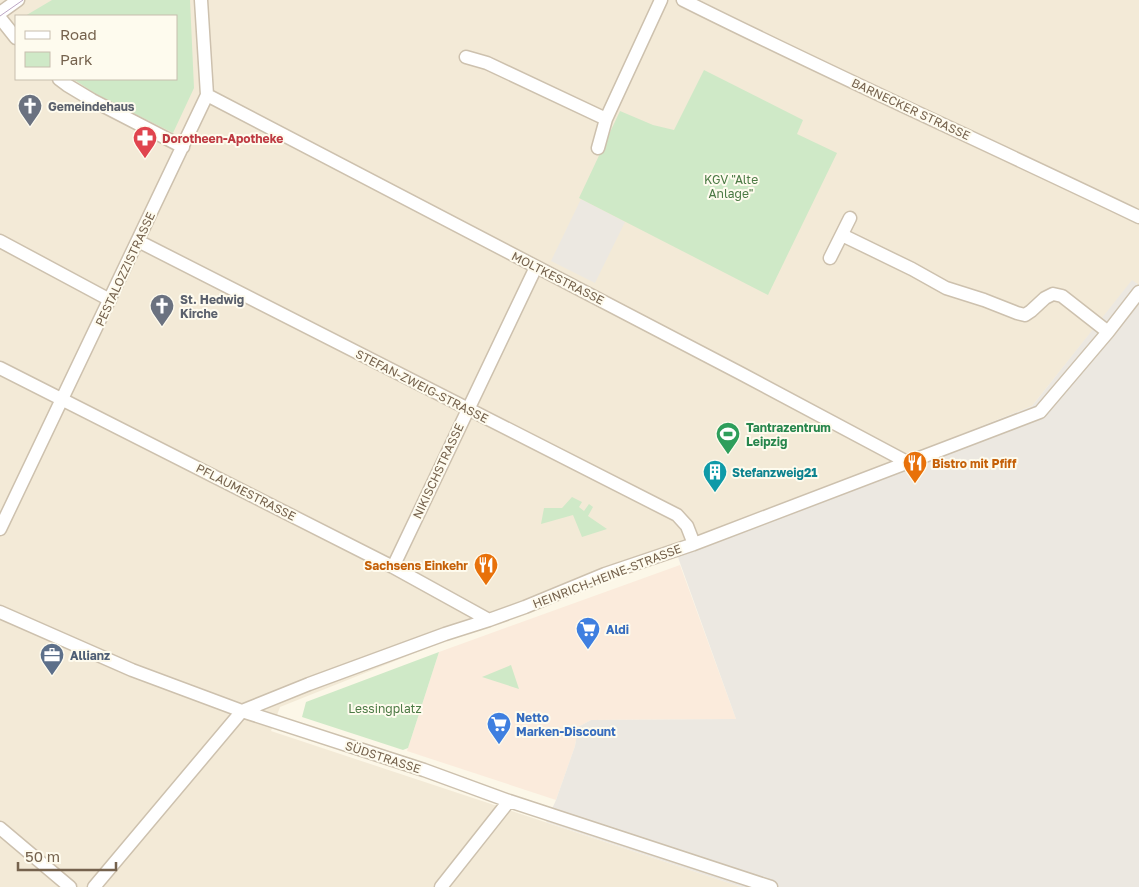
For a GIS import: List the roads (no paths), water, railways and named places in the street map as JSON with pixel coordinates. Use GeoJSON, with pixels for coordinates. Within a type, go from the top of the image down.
{"type":"FeatureCollection","features":[{"type":"Feature","properties":{"kind":"street"},"geometry":{"type":"LineString","coordinates":[[0,13],[18,0]]}},
{"type":"Feature","properties":{"kind":"street","name":"PESTALOZZISTRASSE"},"geometry":{"type":"LineString","coordinates":[[0,528],[207,95],[202,0]]}},
{"type":"Feature","properties":{"kind":"street"},"geometry":{"type":"LineString","coordinates":[[598,148],[606,119],[661,0]]}},
{"type":"Feature","properties":{"kind":"street","name":"BARNECKER STRASSE"},"geometry":{"type":"LineString","coordinates":[[683,0],[775,46],[1043,170],[1139,217]]}},
{"type":"Feature","properties":{"kind":"street"},"geometry":{"type":"LineString","coordinates":[[0,18],[15,37]]}},
{"type":"Feature","properties":{"kind":"street"},"geometry":{"type":"LineString","coordinates":[[466,57],[487,63],[606,119]]}},
{"type":"Feature","properties":{"kind":"street"},"geometry":{"type":"LineString","coordinates":[[60,80],[92,100],[183,147]]}},
{"type":"Feature","properties":{"kind":"street","name":"MOLTKESTRASSE"},"geometry":{"type":"LineString","coordinates":[[207,95],[909,463]]}},
{"type":"Feature","properties":{"kind":"street"},"geometry":{"type":"LineString","coordinates":[[830,258],[850,218]]}},
{"type":"Feature","properties":{"kind":"street"},"geometry":{"type":"LineString","coordinates":[[842,235],[946,288],[984,300],[1017,314],[1025,315],[1045,298],[1053,294],[1062,296],[1108,332]]}},
{"type":"Feature","properties":{"kind":"street"},"geometry":{"type":"LineString","coordinates":[[0,241],[110,300]]}},
{"type":"Feature","properties":{"kind":"street","name":"STEFAN-ZWEIG-STRASSE"},"geometry":{"type":"LineString","coordinates":[[138,241],[678,515],[687,526],[694,544]]}},
{"type":"Feature","properties":{"kind":"street","name":"NIKISCHSTRASSE"},"geometry":{"type":"LineString","coordinates":[[393,567],[536,266]]}},
{"type":"Feature","properties":{"kind":"street","name":"HEINRICH-HEINE-STRASSE"},"geometry":{"type":"LineString","coordinates":[[94,887],[242,711],[308,684],[427,640],[525,607],[605,574],[694,544],[1040,412],[1108,332],[1139,292]]}},
{"type":"Feature","properties":{"kind":"street","name":"PFLAUMESTRASSE"},"geometry":{"type":"LineString","coordinates":[[0,368],[393,567],[489,620]]}},
{"type":"Feature","properties":{"kind":"street","name":"SÜDSTRASSE"},"geometry":{"type":"LineString","coordinates":[[0,612],[132,670],[242,711],[771,887]]}},
{"type":"Feature","properties":{"kind":"street"},"geometry":{"type":"LineString","coordinates":[[441,887],[509,801]]}},
{"type":"Feature","properties":{"kind":"street"},"geometry":{"type":"LineString","coordinates":[[0,828],[70,887]]}},
{"type":"Feature","properties":{"kind":"tram line"},"geometry":{"type":"LineString","coordinates":[[0,16],[23,0]]}},
{"type":"Feature","properties":{"kind":"place","name":"Gemeindehaus"},"geometry":{"type":"Point","coordinates":[30,127]}},
{"type":"Feature","properties":{"kind":"place","name":"Dorotheen-Apotheke"},"geometry":{"type":"Point","coordinates":[145,159]}},
{"type":"Feature","properties":{"kind":"place","name":"St. Hedwig Kirche"},"geometry":{"type":"Point","coordinates":[162,327]}},
{"type":"Feature","properties":{"kind":"place","name":"Tantrazentrum Leipzig"},"geometry":{"type":"Point","coordinates":[728,455]}},
{"type":"Feature","properties":{"kind":"place","name":"Bistro mit Pfiff"},"geometry":{"type":"Point","coordinates":[915,484]}},
{"type":"Feature","properties":{"kind":"place","name":"Stefanzweig21"},"geometry":{"type":"Point","coordinates":[715,493]}},
{"type":"Feature","properties":{"kind":"place","name":"Sachsens Einkehr"},"geometry":{"type":"Point","coordinates":[486,586]}},
{"type":"Feature","properties":{"kind":"place","name":"Aldi"},"geometry":{"type":"Point","coordinates":[588,650]}},
{"type":"Feature","properties":{"kind":"place","name":"Allianz"},"geometry":{"type":"Point","coordinates":[52,676]}},
{"type":"Feature","properties":{"kind":"place","name":"Netto Marken-Discount"},"geometry":{"type":"Point","coordinates":[499,745]}},
{"type":"Feature","properties":{"kind":"park label","name":"KGV \"Alte Anlage\""},"geometry":{"type":"Point","coordinates":[731,186]}},
{"type":"Feature","properties":{"kind":"park label","name":"Lessingplatz"},"geometry":{"type":"Point","coordinates":[385,708]}}]}
